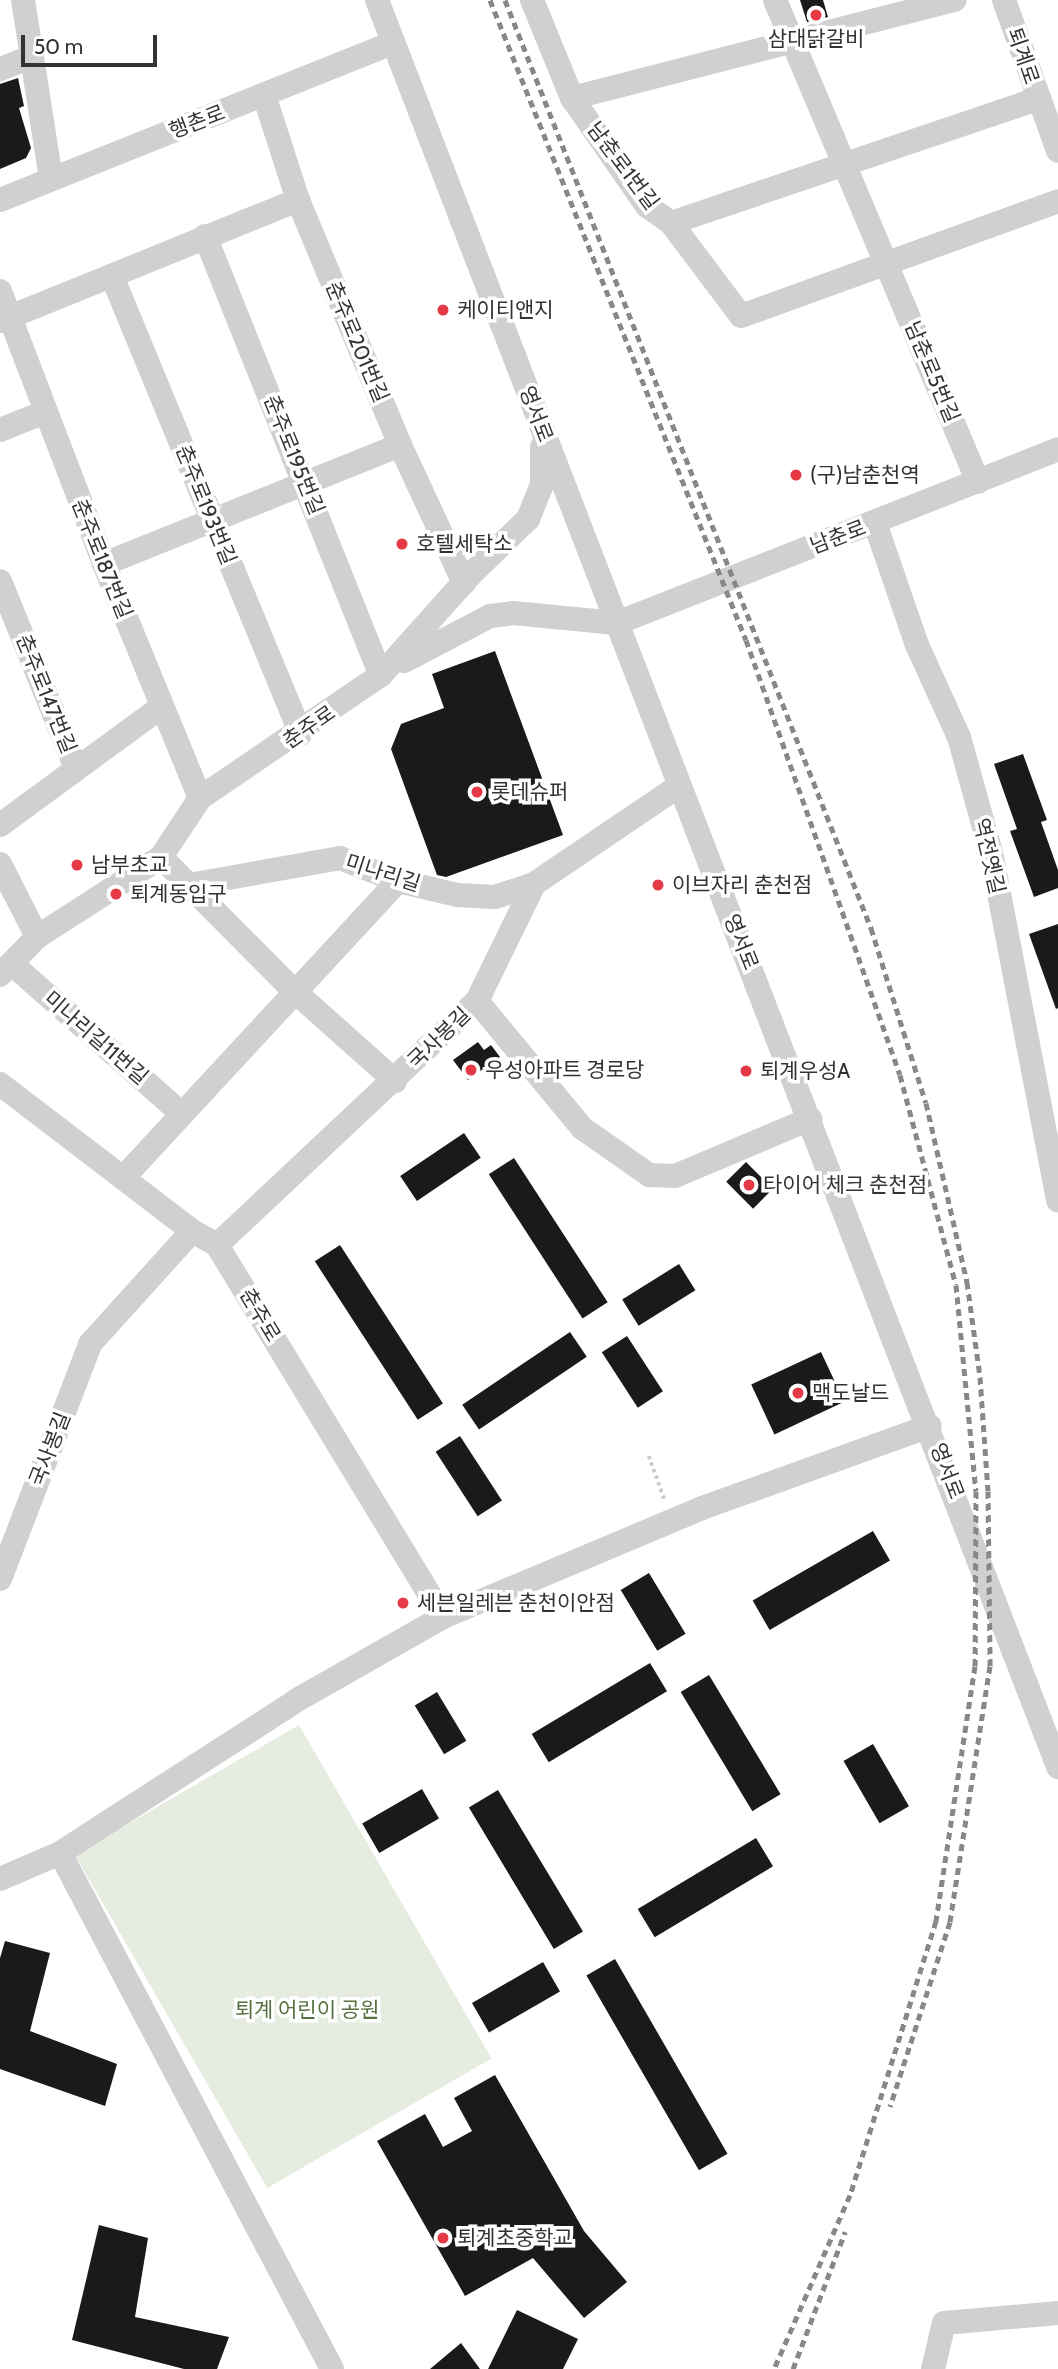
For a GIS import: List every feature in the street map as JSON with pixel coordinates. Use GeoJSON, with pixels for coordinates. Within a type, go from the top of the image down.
{"type":"FeatureCollection","features":[{"type":"Feature","properties":{"kind":"street"},"geometry":{"type":"LineString","coordinates":[[23,0],[51,179]]}},
{"type":"Feature","properties":{"kind":"street","name":"영서로"},"geometry":{"type":"LineString","coordinates":[[377,0],[679,786],[930,1426],[1058,1767]]}},
{"type":"Feature","properties":{"kind":"street","name":"남춘로1번길"},"geometry":{"type":"LineString","coordinates":[[532,0],[572,99],[648,206],[671,223],[741,316],[886,262]]}},
{"type":"Feature","properties":{"kind":"street","name":"남춘로5번길"},"geometry":{"type":"LineString","coordinates":[[775,0],[843,167],[886,262],[978,482]]}},
{"type":"Feature","properties":{"kind":"street"},"geometry":{"type":"LineString","coordinates":[[572,99],[955,0]]}},
{"type":"Feature","properties":{"kind":"street","name":"퇴계로"},"geometry":{"type":"LineString","coordinates":[[1004,0],[1058,151]]}},
{"type":"Feature","properties":{"kind":"street","name":"행촌로"},"geometry":{"type":"LineString","coordinates":[[0,200],[393,43]]}},
{"type":"Feature","properties":{"kind":"street"},"geometry":{"type":"LineString","coordinates":[[0,69],[32,57]]}},
{"type":"Feature","properties":{"kind":"street","name":"춘주로201번길"},"geometry":{"type":"LineString","coordinates":[[264,95],[298,200],[400,444],[464,583]]}},
{"type":"Feature","properties":{"kind":"street"},"geometry":{"type":"LineString","coordinates":[[671,223],[1038,99]]}},
{"type":"Feature","properties":{"kind":"street"},"geometry":{"type":"LineString","coordinates":[[5,319],[298,200]]}},
{"type":"Feature","properties":{"kind":"street"},"geometry":{"type":"LineString","coordinates":[[886,262],[1058,201]]}},
{"type":"Feature","properties":{"kind":"street","name":"춘주로195번길"},"geometry":{"type":"LineString","coordinates":[[205,236],[381,675]]}},
{"type":"Feature","properties":{"kind":"street","name":"춘주로193번길"},"geometry":{"type":"LineString","coordinates":[[112,276],[301,734]]}},
{"type":"Feature","properties":{"kind":"street","name":"춘주로187번길"},"geometry":{"type":"LineString","coordinates":[[0,291],[5,319],[200,799]]}},
{"type":"Feature","properties":{"kind":"street"},"geometry":{"type":"LineString","coordinates":[[0,430],[45,412]]}},
{"type":"Feature","properties":{"kind":"street","name":"춘주로"},"geometry":{"type":"LineString","coordinates":[[6,970],[37,937],[161,857],[200,799],[301,734],[381,675],[534,507],[544,464],[540,425]]}},
{"type":"Feature","properties":{"kind":"street"},"geometry":{"type":"LineString","coordinates":[[104,564],[400,444]]}},
{"type":"Feature","properties":{"kind":"street","name":"남춘로"},"geometry":{"type":"LineString","coordinates":[[617,623],[1058,449]]}},
{"type":"Feature","properties":{"kind":"street","name":"역전옛길"},"geometry":{"type":"LineString","coordinates":[[875,523],[917,645],[959,737],[990,852],[1058,1202]]}},
{"type":"Feature","properties":{"kind":"street","name":"춘주로147번길"},"geometry":{"type":"LineString","coordinates":[[0,581],[76,768]]}},
{"type":"Feature","properties":{"kind":"street"},"geometry":{"type":"LineString","coordinates":[[381,675],[443,637],[490,616],[513,613],[617,623]]}},
{"type":"Feature","properties":{"kind":"street"},"geometry":{"type":"LineString","coordinates":[[0,825],[161,707]]}},
{"type":"Feature","properties":{"kind":"street","name":"미나리길"},"geometry":{"type":"LineString","coordinates":[[189,885],[340,858],[398,881],[457,895],[495,897],[534,884],[679,786]]}},
{"type":"Feature","properties":{"kind":"street"},"geometry":{"type":"LineString","coordinates":[[161,857],[293,990],[394,1081]]}},
{"type":"Feature","properties":{"kind":"street"},"geometry":{"type":"LineString","coordinates":[[0,864],[37,937]]}},
{"type":"Feature","properties":{"kind":"street"},"geometry":{"type":"LineString","coordinates":[[123,1178],[180,1112],[398,881]]}},
{"type":"Feature","properties":{"kind":"street","name":"미나리길"},"geometry":{"type":"LineString","coordinates":[[477,1001],[534,884]]}},
{"type":"Feature","properties":{"kind":"street","name":"미나리길11번길"},"geometry":{"type":"LineString","coordinates":[[6,970],[180,1112]]}},
{"type":"Feature","properties":{"kind":"street","name":"국사봉길"},"geometry":{"type":"LineString","coordinates":[[217,1245],[477,1001],[582,1128],[649,1175],[675,1176],[810,1119]]}},
{"type":"Feature","properties":{"kind":"street","name":"춘주로"},"geometry":{"type":"LineString","coordinates":[[0,1084],[192,1231],[217,1245],[443,1617]]}},
{"type":"Feature","properties":{"kind":"street","name":"국사봉길"},"geometry":{"type":"LineString","coordinates":[[0,1579],[90,1345],[192,1231]]}},
{"type":"Feature","properties":{"kind":"street"},"geometry":{"type":"LineString","coordinates":[[0,1879],[60,1853],[297,1700],[443,1617],[672,1521],[930,1426]]}},
{"type":"Feature","properties":{"kind":"street"},"geometry":{"type":"LineString","coordinates":[[60,1853],[332,2369]]}},
{"type":"Feature","properties":{"kind":"street"},"geometry":{"type":"LineString","coordinates":[[933,2369],[944,2323],[1058,2313]]}},
{"type":"Feature","properties":{"kind":"path"},"geometry":{"type":"LineString","coordinates":[[649,1456],[672,1521]]}},
{"type":"Feature","properties":{"kind":"green space","name":"퇴계 어린이 공원"},"geometry":{"type":"Polygon","coordinates":[[[299,1725],[492,2058],[267,2188],[75,1854],[299,1725]]]}},
{"type":"Feature","properties":{"kind":"building","name":"삼대닭갈비"},"geometry":{"type":"Polygon","coordinates":[[[800,0],[823,0],[828,17],[807,22],[800,0]]]}},
{"type":"Feature","properties":{"kind":"building"},"geometry":{"type":"Polygon","coordinates":[[[18,78],[24,106],[19,108],[31,148],[26,158],[0,169],[0,84],[18,78]]]}},
{"type":"Feature","properties":{"kind":"building","name":"롯데슈퍼"},"geometry":{"type":"Polygon","coordinates":[[[495,651],[563,835],[446,877],[437,875],[391,749],[401,724],[444,708],[432,674],[495,651]]]}},
{"type":"Feature","properties":{"kind":"building"},"geometry":{"type":"Polygon","coordinates":[[[1023,754],[1047,820],[1041,822],[1058,870],[1058,888],[1034,897],[1010,831],[1017,829],[994,764],[1023,754]]]}},
{"type":"Feature","properties":{"kind":"building"},"geometry":{"type":"Polygon","coordinates":[[[1058,924],[1058,1008],[1056,1009],[1029,934],[1058,924]]]}},
{"type":"Feature","properties":{"kind":"building","name":"우성아파트 경로당"},"geometry":{"type":"Polygon","coordinates":[[[478,1042],[484,1050],[491,1045],[500,1057],[468,1080],[453,1060],[478,1042]]]}},
{"type":"Feature","properties":{"kind":"building"},"geometry":{"type":"Polygon","coordinates":[[[464,1133],[481,1158],[417,1201],[400,1176],[464,1133]]]}},
{"type":"Feature","properties":{"kind":"building"},"geometry":{"type":"Polygon","coordinates":[[[514,1158],[608,1302],[583,1319],[489,1174],[514,1158]]]}},
{"type":"Feature","properties":{"kind":"building","name":"타이어 체크 춘천점"},"geometry":{"type":"Polygon","coordinates":[[[746,1162],[773,1189],[753,1209],[726,1182],[746,1162]]]}},
{"type":"Feature","properties":{"kind":"building"},"geometry":{"type":"Polygon","coordinates":[[[340,1245],[443,1404],[418,1420],[315,1261],[340,1245]]]}},
{"type":"Feature","properties":{"kind":"building"},"geometry":{"type":"Polygon","coordinates":[[[679,1264],[695,1290],[639,1326],[622,1300],[679,1264]]]}},
{"type":"Feature","properties":{"kind":"building"},"geometry":{"type":"Polygon","coordinates":[[[570,1332],[587,1357],[479,1430],[462,1405],[570,1332]]]}},
{"type":"Feature","properties":{"kind":"building"},"geometry":{"type":"Polygon","coordinates":[[[627,1336],[663,1391],[638,1408],[602,1352],[627,1336]]]}},
{"type":"Feature","properties":{"kind":"building","name":"맥도날드"},"geometry":{"type":"Polygon","coordinates":[[[821,1352],[844,1402],[774,1434],[751,1385],[821,1352]]]}},
{"type":"Feature","properties":{"kind":"building"},"geometry":{"type":"Polygon","coordinates":[[[460,1436],[502,1501],[478,1516],[436,1452],[460,1436]]]}},
{"type":"Feature","properties":{"kind":"building"},"geometry":{"type":"Polygon","coordinates":[[[873,1531],[890,1560],[770,1630],[753,1600],[873,1531]]]}},
{"type":"Feature","properties":{"kind":"building"},"geometry":{"type":"Polygon","coordinates":[[[649,1573],[686,1634],[657,1651],[621,1590],[649,1573]]]}},
{"type":"Feature","properties":{"kind":"building"},"geometry":{"type":"Polygon","coordinates":[[[650,1663],[667,1691],[549,1762],[532,1734],[650,1663]]]}},
{"type":"Feature","properties":{"kind":"building"},"geometry":{"type":"Polygon","coordinates":[[[709,1675],[781,1794],[752,1811],[681,1692],[709,1675]]]}},
{"type":"Feature","properties":{"kind":"building"},"geometry":{"type":"Polygon","coordinates":[[[437,1692],[466,1741],[444,1754],[415,1705],[437,1692]]]}},
{"type":"Feature","properties":{"kind":"building"},"geometry":{"type":"Polygon","coordinates":[[[873,1744],[909,1806],[880,1823],[844,1761],[873,1744]]]}},
{"type":"Feature","properties":{"kind":"building"},"geometry":{"type":"Polygon","coordinates":[[[422,1789],[439,1818],[379,1853],[362,1824],[422,1789]]]}},
{"type":"Feature","properties":{"kind":"building"},"geometry":{"type":"Polygon","coordinates":[[[498,1790],[583,1931],[554,1949],[469,1808],[498,1790]]]}},
{"type":"Feature","properties":{"kind":"building"},"geometry":{"type":"Polygon","coordinates":[[[756,1838],[773,1866],[655,1937],[638,1909],[756,1838]]]}},
{"type":"Feature","properties":{"kind":"building"},"geometry":{"type":"Polygon","coordinates":[[[5,1941],[50,1953],[30,2031],[117,2064],[105,2106],[0,2069],[0,1958],[5,1941]]]}},
{"type":"Feature","properties":{"kind":"building"},"geometry":{"type":"Polygon","coordinates":[[[615,1959],[728,2154],[699,2170],[586,1975],[615,1959]]]}},
{"type":"Feature","properties":{"kind":"building"},"geometry":{"type":"Polygon","coordinates":[[[543,1962],[560,1991],[489,2032],[472,2003],[543,1962]]]}},
{"type":"Feature","properties":{"kind":"building"},"geometry":{"type":"Polygon","coordinates":[[[495,2075],[584,2231],[627,2282],[584,2318],[533,2258],[465,2296],[377,2141],[425,2114],[443,2147],[472,2131],[454,2098],[495,2075]]]}},
{"type":"Feature","properties":{"kind":"building"},"geometry":{"type":"Polygon","coordinates":[[[99,2225],[148,2238],[135,2317],[229,2337],[217,2369],[184,2369],[72,2340],[99,2225]]]}},
{"type":"Feature","properties":{"kind":"building"},"geometry":{"type":"Polygon","coordinates":[[[517,2310],[578,2339],[563,2369],[488,2369],[517,2310]]]}},
{"type":"Feature","properties":{"kind":"building"},"geometry":{"type":"Polygon","coordinates":[[[461,2343],[480,2369],[430,2369],[461,2343]]]}},
{"type":"Feature","properties":{"kind":"railway"},"geometry":{"type":"LineString","coordinates":[[490,0],[746,640],[900,1075],[956,1285],[976,1491],[975,1666],[936,1921],[850,2195],[774,2369]]}},
{"type":"Feature","properties":{"kind":"railway"},"geometry":{"type":"LineString","coordinates":[[505,0],[871,928],[926,1103],[967,1282],[980,1377],[988,1491],[990,1666],[950,1922],[890,2107]]}},
{"type":"Feature","properties":{"kind":"railway"},"geometry":{"type":"LineString","coordinates":[[793,2369],[845,2232]]}},
{"type":"Feature","properties":{"kind":"place","name":"삼대닭갈비"},"geometry":{"type":"Point","coordinates":[816,15]}},
{"type":"Feature","properties":{"kind":"place","name":"케이티앤지"},"geometry":{"type":"Point","coordinates":[443,310]}},
{"type":"Feature","properties":{"kind":"place","name":"(구)남춘천역"},"geometry":{"type":"Point","coordinates":[796,475]}},
{"type":"Feature","properties":{"kind":"place","name":"호텔세탁소"},"geometry":{"type":"Point","coordinates":[402,544]}},
{"type":"Feature","properties":{"kind":"place","name":"롯데슈퍼"},"geometry":{"type":"Point","coordinates":[477,792]}},
{"type":"Feature","properties":{"kind":"place","name":"남부초교"},"geometry":{"type":"Point","coordinates":[77,865]}},
{"type":"Feature","properties":{"kind":"place","name":"이브자리 춘천점"},"geometry":{"type":"Point","coordinates":[658,885]}},
{"type":"Feature","properties":{"kind":"place","name":"퇴계동입구"},"geometry":{"type":"Point","coordinates":[116,894]}},
{"type":"Feature","properties":{"kind":"place","name":"우성아파트 경로당"},"geometry":{"type":"Point","coordinates":[471,1070]}},
{"type":"Feature","properties":{"kind":"place","name":"퇴계우성A"},"geometry":{"type":"Point","coordinates":[746,1071]}},
{"type":"Feature","properties":{"kind":"place","name":"타이어 체크 춘천점"},"geometry":{"type":"Point","coordinates":[749,1185]}},
{"type":"Feature","properties":{"kind":"place","name":"맥도날드"},"geometry":{"type":"Point","coordinates":[798,1393]}},
{"type":"Feature","properties":{"kind":"place","name":"세븐일레븐 춘천이안점"},"geometry":{"type":"Point","coordinates":[403,1603]}},
{"type":"Feature","properties":{"kind":"place","name":"퇴계초중학교"},"geometry":{"type":"Point","coordinates":[443,2238]}}]}
